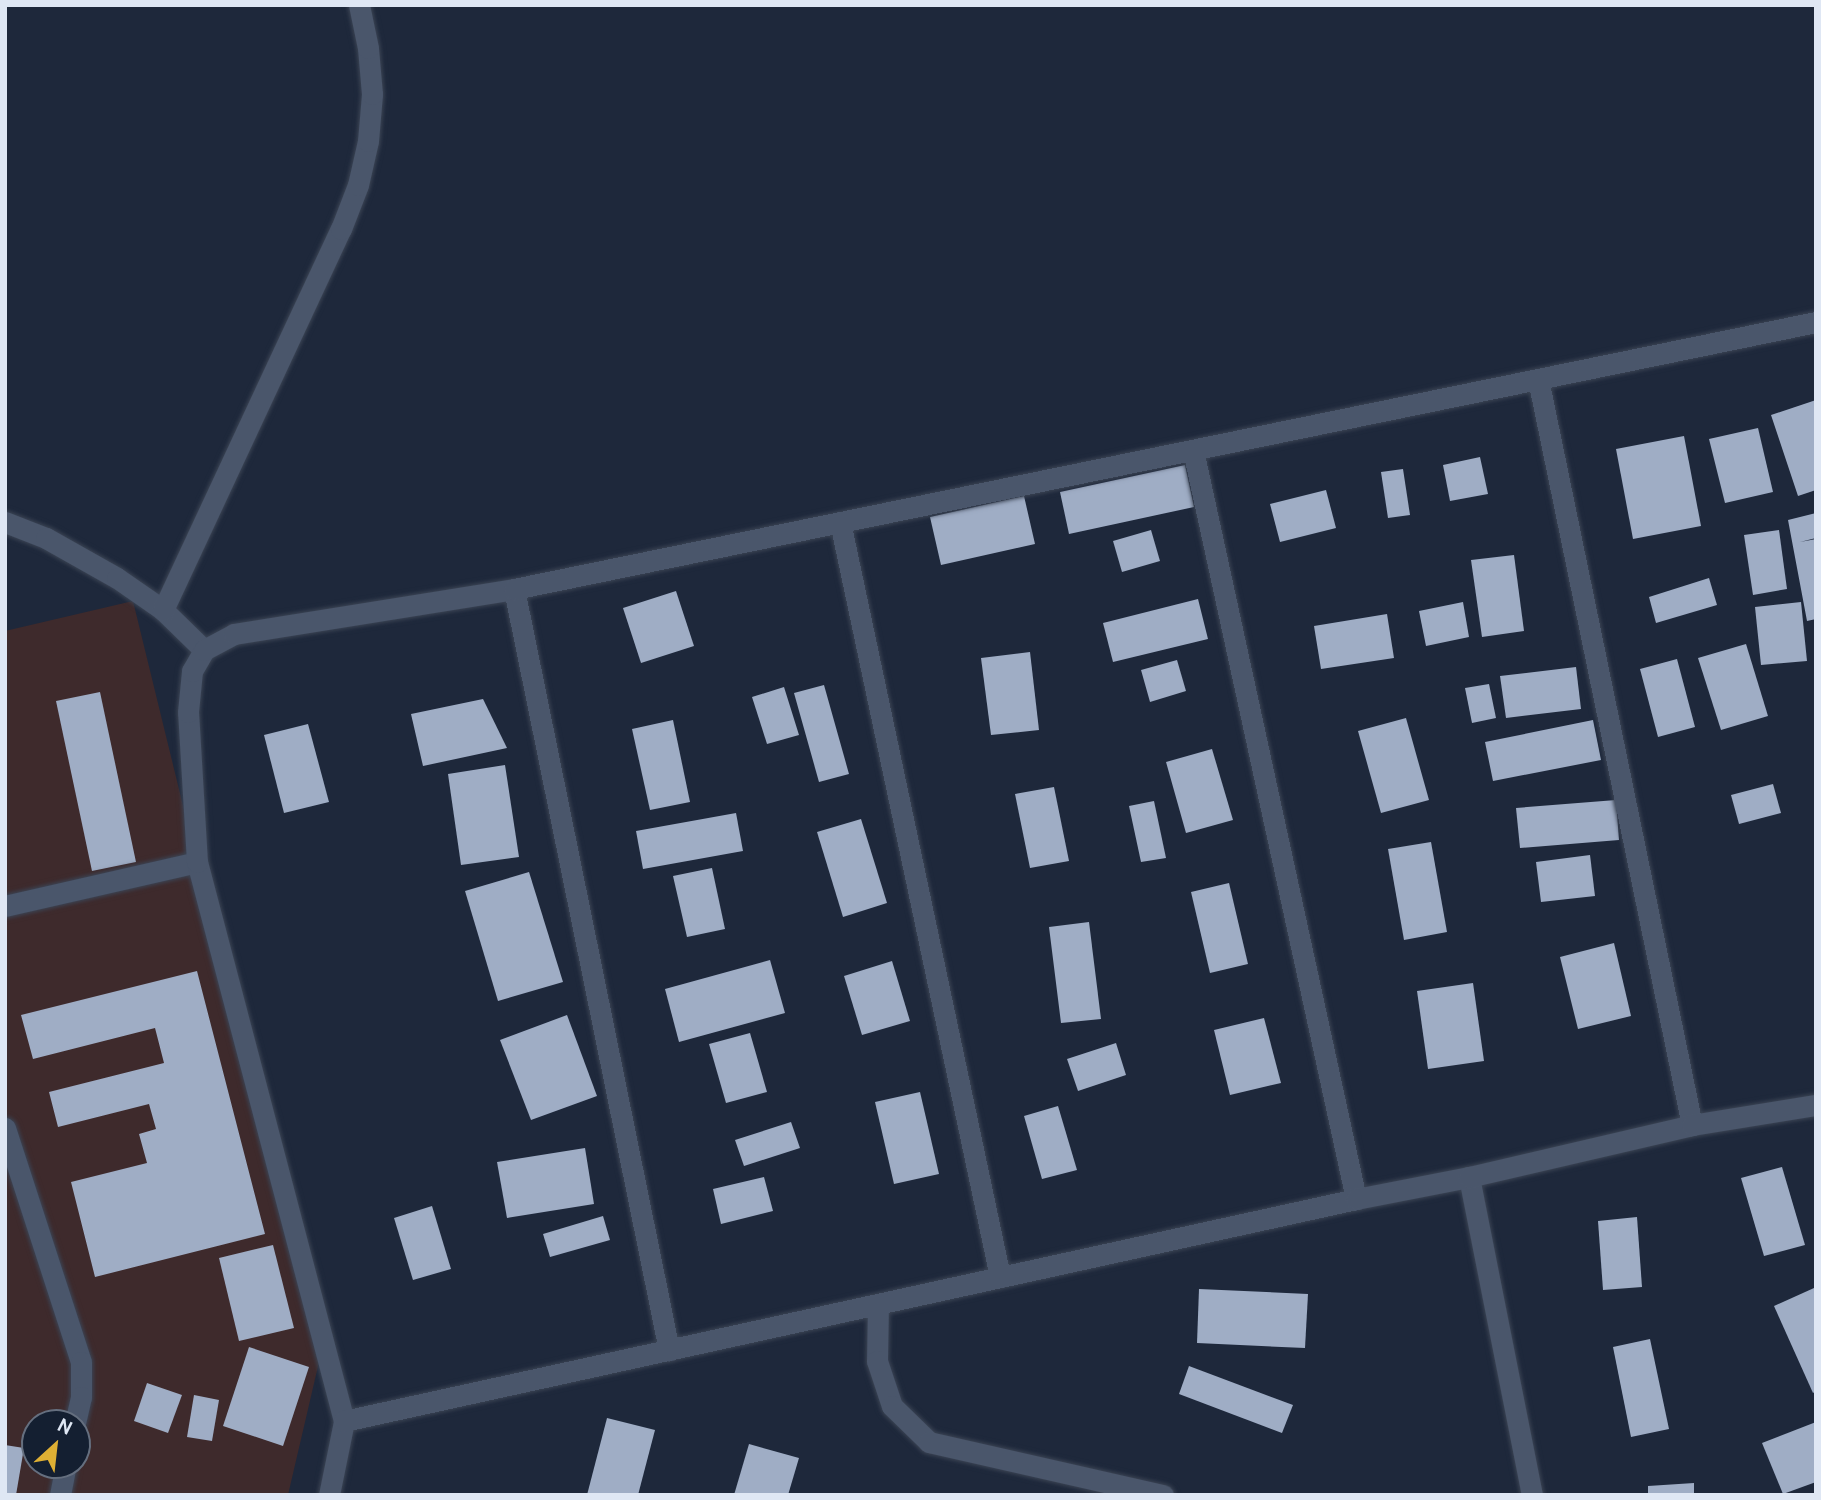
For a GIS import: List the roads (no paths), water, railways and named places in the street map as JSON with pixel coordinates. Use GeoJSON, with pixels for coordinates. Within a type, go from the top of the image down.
{"type":"FeatureCollection","features":[{"type":"Feature","properties":{"kind":"street"},"geometry":{"type":"LineString","coordinates":[[163,610],[341,229],[358,185],[368,141],[372,94],[368,48],[359,5]]}},
{"type":"Feature","properties":{"kind":"street"},"geometry":{"type":"LineString","coordinates":[[329,1495],[344,1421],[197,862],[188,712],[192,671],[204,650],[233,634],[514,589],[1816,322]]}},
{"type":"Feature","properties":{"kind":"street"},"geometry":{"type":"LineString","coordinates":[[1538,379],[1692,1125]]}},
{"type":"Feature","properties":{"kind":"street"},"geometry":{"type":"LineString","coordinates":[[1194,450],[1356,1199]]}},
{"type":"Feature","properties":{"kind":"street"},"geometry":{"type":"LineString","coordinates":[[5,522],[46,538],[117,578],[163,610],[204,650]]}},
{"type":"Feature","properties":{"kind":"street"},"geometry":{"type":"LineString","coordinates":[[840,522],[1000,1277]]}},
{"type":"Feature","properties":{"kind":"street"},"geometry":{"type":"LineString","coordinates":[[514,589],[669,1350]]}},
{"type":"Feature","properties":{"kind":"street"},"geometry":{"type":"LineString","coordinates":[[5,906],[197,862]]}},
{"type":"Feature","properties":{"kind":"street"},"geometry":{"type":"LineString","coordinates":[[344,1421],[1356,1199],[1469,1177],[1692,1125],[1814,1111]]}},
{"type":"Feature","properties":{"kind":"street"},"geometry":{"type":"LineString","coordinates":[[5,1128],[81,1362],[78,1409]]}},
{"type":"Feature","properties":{"kind":"street"},"geometry":{"type":"LineString","coordinates":[[1469,1177],[1532,1495]]}},
{"type":"Feature","properties":{"kind":"street"},"geometry":{"type":"LineString","coordinates":[[878,1304],[877,1361],[892,1406],[929,1443],[1163,1495]]}}]}
